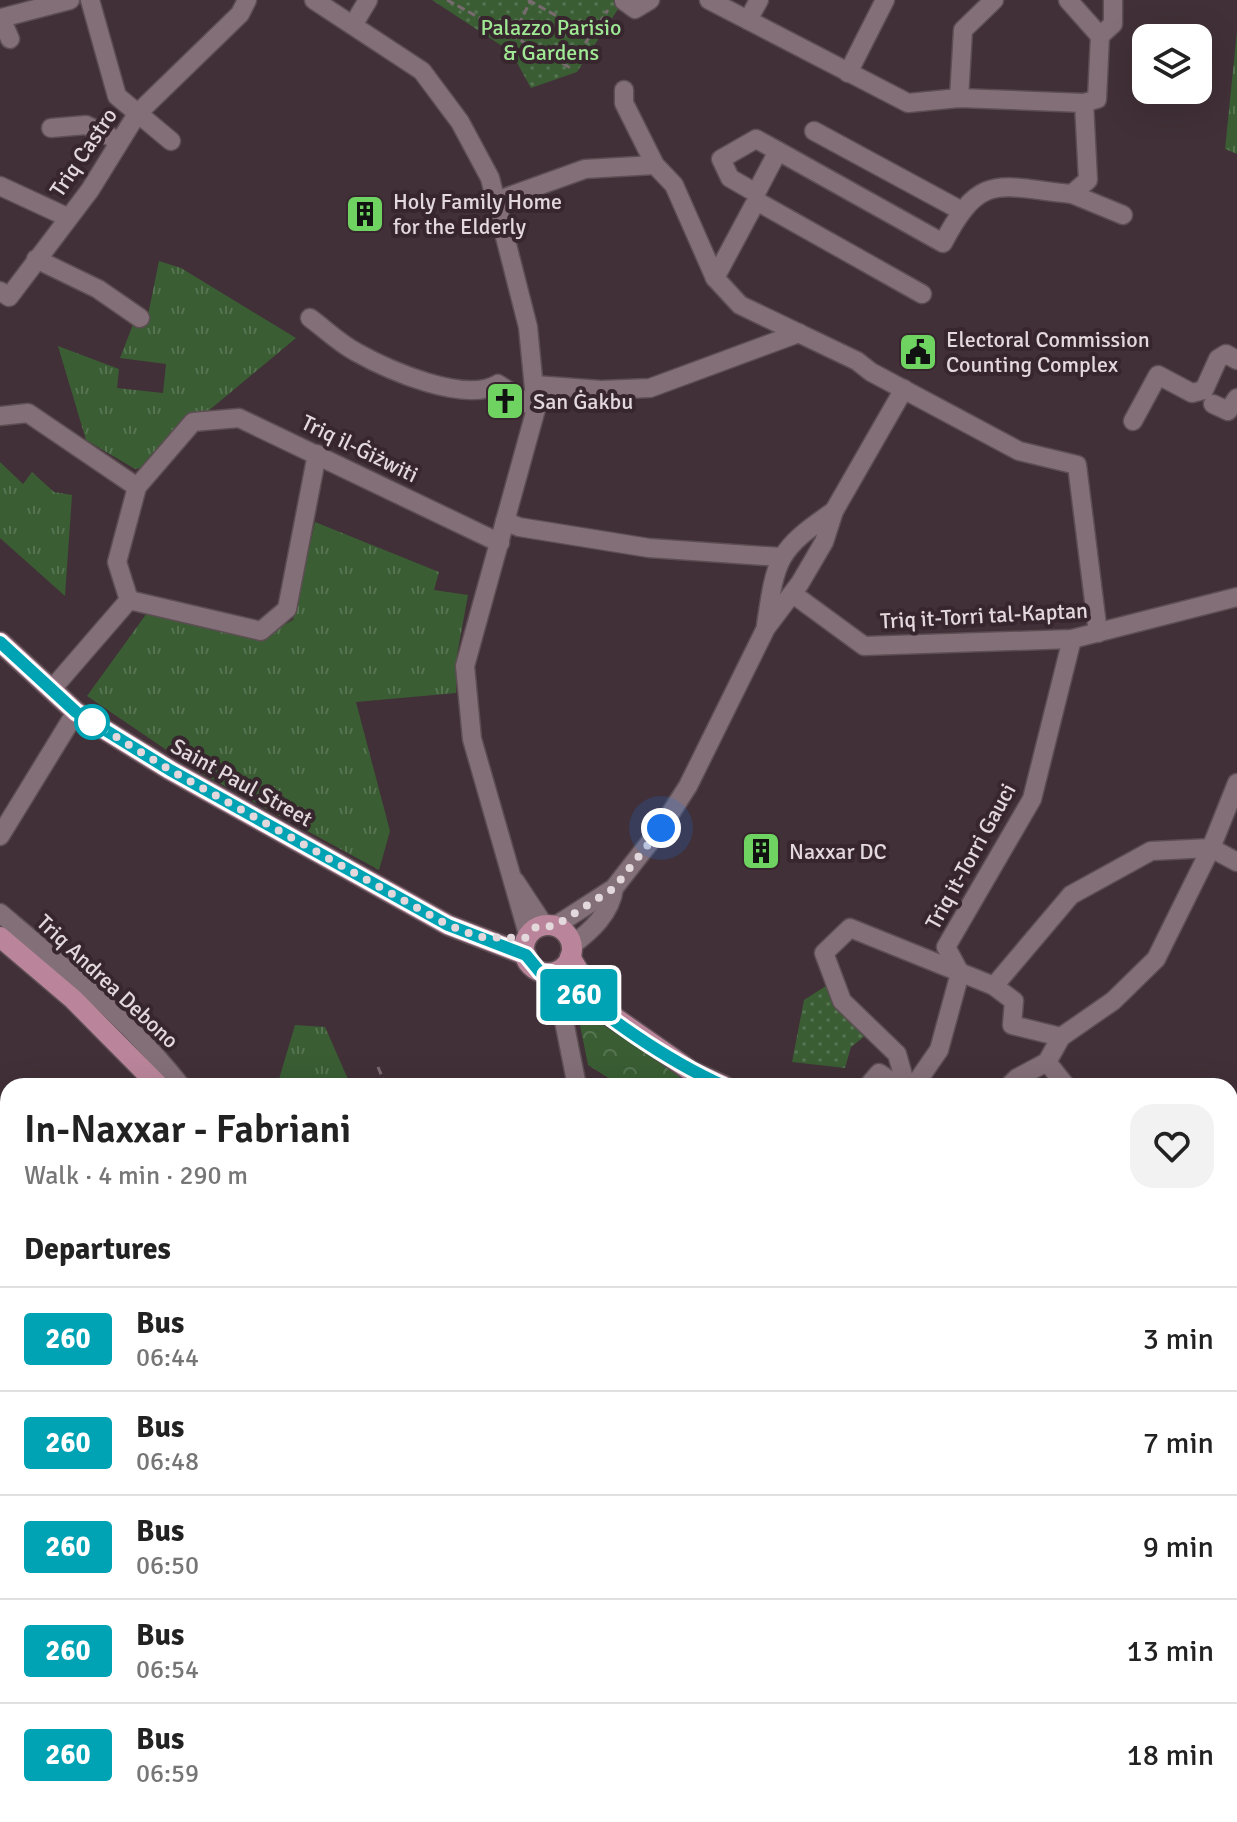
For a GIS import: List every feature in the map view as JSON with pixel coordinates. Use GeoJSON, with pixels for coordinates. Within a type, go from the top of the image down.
{"type":"FeatureCollection","features":[{"type":"Feature","properties":{"kind":"main road","name":"Saint Paul Street"},"geometry":{"type":"LineString","coordinates":[[2,650],[76,712],[170,770],[448,925],[479,937],[567,935],[570,952],[605,1015]]}},
{"type":"Feature","properties":{"kind":"main road","name":"Saint Paul Street"},"geometry":{"type":"LineString","coordinates":[[536,936],[548,974],[605,1015],[706,1078]]}},
{"type":"Feature","properties":{"kind":"main road","name":"Triq Andrea Debono"},"geometry":{"type":"LineString","coordinates":[[0,937],[73,999],[151,1078]]}},
{"type":"Feature","properties":{"kind":"main road"},"geometry":{"type":"LineString","coordinates":[[548,974],[562,969],[570,952]]}},
{"type":"Feature","properties":{"kind":"street"},"geometry":{"type":"LineString","coordinates":[[10,39],[1,18],[70,0]]}},
{"type":"Feature","properties":{"kind":"street"},"geometry":{"type":"LineString","coordinates":[[90,0],[117,96],[171,141]]}},
{"type":"Feature","properties":{"kind":"street","name":"Triq Castro"},"geometry":{"type":"LineString","coordinates":[[0,291],[9,297],[137,114],[240,14],[247,0]]}},
{"type":"Feature","properties":{"kind":"street"},"geometry":{"type":"LineString","coordinates":[[314,0],[422,71],[465,117],[490,178],[528,327],[536,409],[465,666],[472,739],[515,881],[515,895],[536,936],[614,888],[688,786],[766,628],[793,594],[824,542],[834,511],[904,389]]}},
{"type":"Feature","properties":{"kind":"street"},"geometry":{"type":"LineString","coordinates":[[353,25],[368,0]]}},
{"type":"Feature","properties":{"kind":"street"},"geometry":{"type":"LineString","coordinates":[[624,1],[635,9],[650,0]]}},
{"type":"Feature","properties":{"kind":"street"},"geometry":{"type":"LineString","coordinates":[[709,0],[908,103],[959,98],[1084,103],[1097,99],[1100,36],[1068,0]]}},
{"type":"Feature","properties":{"kind":"street"},"geometry":{"type":"LineString","coordinates":[[748,20],[759,0]]}},
{"type":"Feature","properties":{"kind":"street"},"geometry":{"type":"LineString","coordinates":[[848,73],[885,0]]}},
{"type":"Feature","properties":{"kind":"street"},"geometry":{"type":"LineString","coordinates":[[959,98],[963,30],[994,0]]}},
{"type":"Feature","properties":{"kind":"street"},"geometry":{"type":"LineString","coordinates":[[1100,36],[1113,24],[1113,0]]}},
{"type":"Feature","properties":{"kind":"street"},"geometry":{"type":"LineString","coordinates":[[624,90],[624,103],[655,165],[674,185],[715,278],[740,305],[857,361],[1019,451],[1077,465],[1098,633]]}},
{"type":"Feature","properties":{"kind":"street"},"geometry":{"type":"LineString","coordinates":[[1072,194],[1088,180],[1084,103]]}},
{"type":"Feature","properties":{"kind":"street"},"geometry":{"type":"LineString","coordinates":[[51,128],[86,125],[118,145]]}},
{"type":"Feature","properties":{"kind":"street"},"geometry":{"type":"LineString","coordinates":[[814,131],[960,210]]}},
{"type":"Feature","properties":{"kind":"street"},"geometry":{"type":"LineString","coordinates":[[778,151],[943,243],[967,201],[993,187],[1072,194],[1123,215]]}},
{"type":"Feature","properties":{"kind":"street"},"geometry":{"type":"LineString","coordinates":[[496,201],[585,169],[655,165]]}},
{"type":"Feature","properties":{"kind":"street"},"geometry":{"type":"LineString","coordinates":[[0,186],[67,217]]}},
{"type":"Feature","properties":{"kind":"street"},"geometry":{"type":"LineString","coordinates":[[715,278],[754,205],[760,203],[922,294]]}},
{"type":"Feature","properties":{"kind":"street"},"geometry":{"type":"LineString","coordinates":[[36,259],[98,289],[140,318]]}},
{"type":"Feature","properties":{"kind":"street"},"geometry":{"type":"LineString","coordinates":[[310,318],[354,351],[433,385],[487,391],[498,384],[536,409]]}},
{"type":"Feature","properties":{"kind":"street"},"geometry":{"type":"LineString","coordinates":[[535,385],[601,390],[650,388],[799,333]]}},
{"type":"Feature","properties":{"kind":"street"},"geometry":{"type":"LineString","coordinates":[[1133,421],[1158,375],[1192,393],[1204,390],[1218,359],[1226,354],[1237,360]]}},
{"type":"Feature","properties":{"kind":"street"},"geometry":{"type":"LineString","coordinates":[[1213,404],[1228,411],[1237,398]]}},
{"type":"Feature","properties":{"kind":"street"},"geometry":{"type":"LineString","coordinates":[[0,416],[28,413],[137,487],[117,562],[129,600]]}},
{"type":"Feature","properties":{"kind":"street","name":"Triq il-Ġiżwiti"},"geometry":{"type":"LineString","coordinates":[[137,487],[193,422],[239,418],[500,543]]}},
{"type":"Feature","properties":{"kind":"street"},"geometry":{"type":"LineString","coordinates":[[129,600],[261,631],[287,609],[317,454]]}},
{"type":"Feature","properties":{"kind":"street"},"geometry":{"type":"LineString","coordinates":[[766,628],[780,557],[797,536],[834,511]]}},
{"type":"Feature","properties":{"kind":"street"},"geometry":{"type":"LineString","coordinates":[[505,521],[519,527],[649,548],[780,557]]}},
{"type":"Feature","properties":{"kind":"street","name":"Triq it-Torri tal-Kaptan"},"geometry":{"type":"LineString","coordinates":[[793,594],[864,646],[1072,639],[1237,597]]}},
{"type":"Feature","properties":{"kind":"street"},"geometry":{"type":"LineString","coordinates":[[52,689],[129,600]]}},
{"type":"Feature","properties":{"kind":"street","name":"Triq it-Torri Gauci"},"geometry":{"type":"LineString","coordinates":[[920,1078],[939,1050],[960,973],[946,947],[1032,799],[1072,639]]}},
{"type":"Feature","properties":{"kind":"street"},"geometry":{"type":"LineString","coordinates":[[0,836],[76,712]]}},
{"type":"Feature","properties":{"kind":"street"},"geometry":{"type":"LineString","coordinates":[[1017,1078],[1047,1062],[1061,1037],[1113,1001],[1156,959],[1211,848],[1237,783]]}},
{"type":"Feature","properties":{"kind":"street"},"geometry":{"type":"LineString","coordinates":[[994,986],[1071,895],[1151,851],[1211,848],[1237,862]]}},
{"type":"Feature","properties":{"kind":"street"},"geometry":{"type":"LineString","coordinates":[[570,952],[605,913],[613,900],[614,888]]}},
{"type":"Feature","properties":{"kind":"street","name":"Triq Andrea Debono"},"geometry":{"type":"LineString","coordinates":[[0,913],[140,1037],[174,1078]]}},
{"type":"Feature","properties":{"kind":"street"},"geometry":{"type":"LineString","coordinates":[[904,1078],[897,1054],[842,1001],[824,953],[850,928],[994,986],[1014,1001],[1012,1025],[1061,1037]]}},
{"type":"Feature","properties":{"kind":"street"},"geometry":{"type":"LineString","coordinates":[[548,974],[562,1011],[575,1078]]}},
{"type":"Feature","properties":{"kind":"street"},"geometry":{"type":"LineString","coordinates":[[1047,1062],[1060,1078]]}},
{"type":"Feature","properties":{"kind":"path"},"geometry":{"type":"LineString","coordinates":[[447,0],[569,67],[615,0]]}},
{"type":"Feature","properties":{"kind":"path"},"geometry":{"type":"LineString","coordinates":[[512,37],[530,0],[591,35]]}},
{"type":"Feature","properties":{"kind":"path"},"geometry":{"type":"LineString","coordinates":[[378,1067],[383,1078]]}},
{"type":"Feature","properties":{"kind":"green space","name":"Palazzo Parisio & Gardens"},"geometry":{"type":"Polygon","coordinates":[[[432,0],[624,0],[577,72],[531,88],[511,52],[432,0]]]}},
{"type":"Feature","properties":{"kind":"green space"},"geometry":{"type":"Polygon","coordinates":[[[1237,31],[1237,154],[1225,149],[1237,31]]]}},
{"type":"Feature","properties":{"kind":"green space"},"geometry":{"type":"Polygon","coordinates":[[[159,261],[181,268],[296,338],[207,412],[184,419],[146,467],[135,469],[86,440],[58,346],[119,369],[117,388],[163,393],[166,364],[120,358],[139,309],[148,315],[159,261]]]}},
{"type":"Feature","properties":{"kind":"green space"},"geometry":{"type":"Polygon","coordinates":[[[0,462],[23,484],[32,472],[54,492],[72,495],[65,596],[0,538],[0,462]]]}},
{"type":"Feature","properties":{"kind":"green space"},"geometry":{"type":"Polygon","coordinates":[[[315,522],[439,572],[434,590],[468,595],[457,655],[456,693],[356,702],[390,831],[379,870],[199,772],[87,696],[147,613],[263,636],[293,620],[315,522]]]}},
{"type":"Feature","properties":{"kind":"green space"},"geometry":{"type":"Polygon","coordinates":[[[829,984],[869,1033],[851,1047],[845,1068],[792,1062],[804,1000],[829,984]]]}},
{"type":"Feature","properties":{"kind":"green space"},"geometry":{"type":"Polygon","coordinates":[[[588,1015],[680,1078],[608,1078],[588,1065],[579,1020],[588,1015]]]}},
{"type":"Feature","properties":{"kind":"green space"},"geometry":{"type":"Polygon","coordinates":[[[295,1025],[325,1027],[347,1078],[279,1078],[295,1025]]]}},
{"type":"Feature","properties":{"kind":"bus line","name":"260"},"geometry":{"type":"LineString","coordinates":[[0,642],[76,712],[170,770],[448,925],[526,955],[540,972],[551,973],[605,1015],[706,1078]]}},
{"type":"Feature","properties":{"kind":"place","name":"Holy Family Home for the Elderly"},"geometry":{"type":"Point","coordinates":[365,214]}},
{"type":"Feature","properties":{"kind":"place","name":"Electoral Commission Counting Complex"},"geometry":{"type":"Point","coordinates":[918,352]}},
{"type":"Feature","properties":{"kind":"place","name":"San Ġakbu"},"geometry":{"type":"Point","coordinates":[505,401]}},
{"type":"Feature","properties":{"kind":"place","name":"Naxxar DC"},"geometry":{"type":"Point","coordinates":[761,851]}},
{"type":"Feature","properties":{"kind":"route"},"geometry":{"type":"LineString","coordinates":[[92,722],[170,770],[448,925],[479,937],[525,938],[536,927],[555,926],[614,888],[661,828]]}}]}
